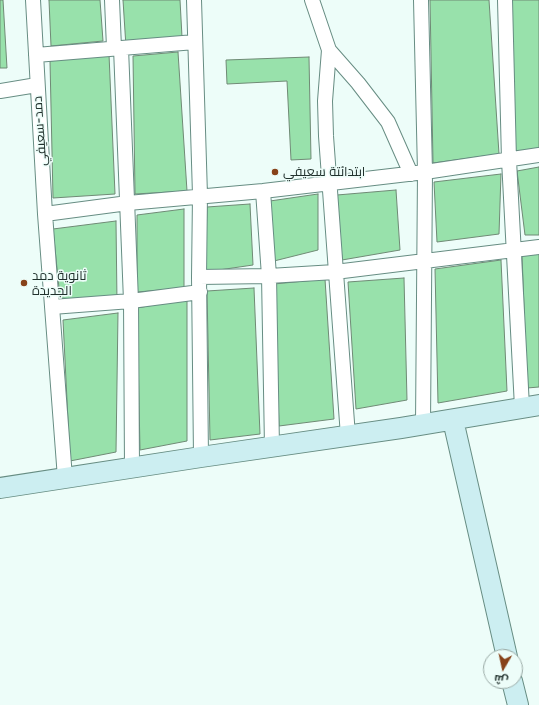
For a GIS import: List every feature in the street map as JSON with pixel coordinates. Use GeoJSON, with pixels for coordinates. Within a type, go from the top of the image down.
{"type":"FeatureCollection","features":[{"type":"Feature","properties":{"kind":"main road"},"geometry":{"type":"LineString","coordinates":[[0,488],[453,420],[530,406]]}},
{"type":"Feature","properties":{"kind":"main road"},"geometry":{"type":"LineString","coordinates":[[453,420],[505,649]]}},
{"type":"Feature","properties":{"kind":"main road"},"geometry":{"type":"LineString","coordinates":[[514,689],[518,705]]}},
{"type":"Feature","properties":{"kind":"street"},"geometry":{"type":"LineString","coordinates":[[33,0],[37,85]]}},
{"type":"Feature","properties":{"kind":"street"},"geometry":{"type":"LineString","coordinates":[[112,0],[118,48],[128,203],[131,301],[132,468]]}},
{"type":"Feature","properties":{"kind":"street"},"geometry":{"type":"LineString","coordinates":[[194,0],[200,195],[199,278],[202,457]]}},
{"type":"Feature","properties":{"kind":"street"},"geometry":{"type":"LineString","coordinates":[[312,0],[329,50],[325,108],[326,136],[348,436]]}},
{"type":"Feature","properties":{"kind":"street"},"geometry":{"type":"LineString","coordinates":[[421,0],[418,173],[423,262],[423,424]]}},
{"type":"Feature","properties":{"kind":"street"},"geometry":{"type":"LineString","coordinates":[[504,0],[509,160],[514,250],[530,406]]}},
{"type":"Feature","properties":{"kind":"street"},"geometry":{"type":"LineString","coordinates":[[36,55],[196,42]]}},
{"type":"Feature","properties":{"kind":"street"},"geometry":{"type":"LineString","coordinates":[[329,50],[358,82],[388,122],[418,173]]}},
{"type":"Feature","properties":{"kind":"street","name":"دمد-سعيفي"},"geometry":{"type":"LineString","coordinates":[[0,91],[37,85],[65,478]]}},
{"type":"Feature","properties":{"kind":"street"},"geometry":{"type":"LineString","coordinates":[[45,214],[200,195],[263,191],[418,173],[539,155]]}},
{"type":"Feature","properties":{"kind":"street"},"geometry":{"type":"LineString","coordinates":[[263,191],[269,276],[272,447]]}},
{"type":"Feature","properties":{"kind":"street"},"geometry":{"type":"LineString","coordinates":[[199,278],[335,272],[539,247]]}},
{"type":"Feature","properties":{"kind":"street"},"geometry":{"type":"LineString","coordinates":[[52,307],[131,301],[200,292]]}},
{"type":"Feature","properties":{"kind":"building"},"geometry":{"type":"Polygon","coordinates":[[[0,0],[3,0],[7,68],[0,68],[0,0]]]}},
{"type":"Feature","properties":{"kind":"building"},"geometry":{"type":"Polygon","coordinates":[[[49,0],[100,0],[103,41],[51,46],[49,0]]]}},
{"type":"Feature","properties":{"kind":"building"},"geometry":{"type":"Polygon","coordinates":[[[123,0],[180,0],[182,37],[126,47],[123,0]]]}},
{"type":"Feature","properties":{"kind":"building"},"geometry":{"type":"Polygon","coordinates":[[[430,0],[489,0],[499,154],[433,163],[430,0]]]}},
{"type":"Feature","properties":{"kind":"building"},"geometry":{"type":"Polygon","coordinates":[[[511,0],[539,0],[539,148],[515,152],[511,0]]]}},
{"type":"Feature","properties":{"kind":"building"},"geometry":{"type":"Polygon","coordinates":[[[178,52],[187,191],[135,194],[133,56],[178,52]]]}},
{"type":"Feature","properties":{"kind":"building"},"geometry":{"type":"Polygon","coordinates":[[[109,54],[115,194],[53,198],[50,61],[109,54]]]}},
{"type":"Feature","properties":{"kind":"building"},"geometry":{"type":"Polygon","coordinates":[[[309,57],[311,159],[291,160],[287,81],[227,84],[226,60],[309,57]]]}},
{"type":"Feature","properties":{"kind":"building"},"geometry":{"type":"Polygon","coordinates":[[[539,167],[539,235],[525,235],[517,171],[539,167]]]}},
{"type":"Feature","properties":{"kind":"building"},"geometry":{"type":"Polygon","coordinates":[[[501,174],[499,234],[437,242],[434,182],[501,174]]]}},
{"type":"Feature","properties":{"kind":"building"},"geometry":{"type":"Polygon","coordinates":[[[396,190],[400,250],[342,260],[337,195],[396,190]]]}},
{"type":"Feature","properties":{"kind":"building"},"geometry":{"type":"Polygon","coordinates":[[[318,194],[318,250],[274,261],[270,201],[318,194]]]}},
{"type":"Feature","properties":{"kind":"building"},"geometry":{"type":"Polygon","coordinates":[[[250,204],[253,265],[205,272],[207,207],[250,204]]]}},
{"type":"Feature","properties":{"kind":"building"},"geometry":{"type":"Polygon","coordinates":[[[184,209],[184,288],[137,292],[137,215],[184,209]]]}},
{"type":"Feature","properties":{"kind":"building"},"geometry":{"type":"Polygon","coordinates":[[[116,221],[117,302],[60,298],[53,229],[116,221]]]}},
{"type":"Feature","properties":{"kind":"building"},"geometry":{"type":"Polygon","coordinates":[[[539,253],[539,387],[527,388],[522,255],[539,253]]]}},
{"type":"Feature","properties":{"kind":"building"},"geometry":{"type":"Polygon","coordinates":[[[501,260],[507,391],[438,403],[435,269],[501,260]]]}},
{"type":"Feature","properties":{"kind":"building"},"geometry":{"type":"Polygon","coordinates":[[[404,278],[407,400],[356,409],[348,282],[404,278]]]}},
{"type":"Feature","properties":{"kind":"building"},"geometry":{"type":"Polygon","coordinates":[[[325,279],[334,419],[279,426],[274,284],[325,279]]]}},
{"type":"Feature","properties":{"kind":"building"},"geometry":{"type":"Polygon","coordinates":[[[254,288],[260,434],[210,440],[207,291],[254,288]]]}},
{"type":"Feature","properties":{"kind":"building"},"geometry":{"type":"Polygon","coordinates":[[[187,299],[187,441],[140,450],[137,308],[187,299]]]}},
{"type":"Feature","properties":{"kind":"building"},"geometry":{"type":"Polygon","coordinates":[[[118,313],[116,452],[70,461],[63,320],[118,313]]]}},
{"type":"Feature","properties":{"kind":"place","name":"ابتدائتة سعيفي"},"geometry":{"type":"Point","coordinates":[275,172]}},
{"type":"Feature","properties":{"kind":"place","name":"ثانوية دمد الجديدة"},"geometry":{"type":"Point","coordinates":[24,283]}}]}
